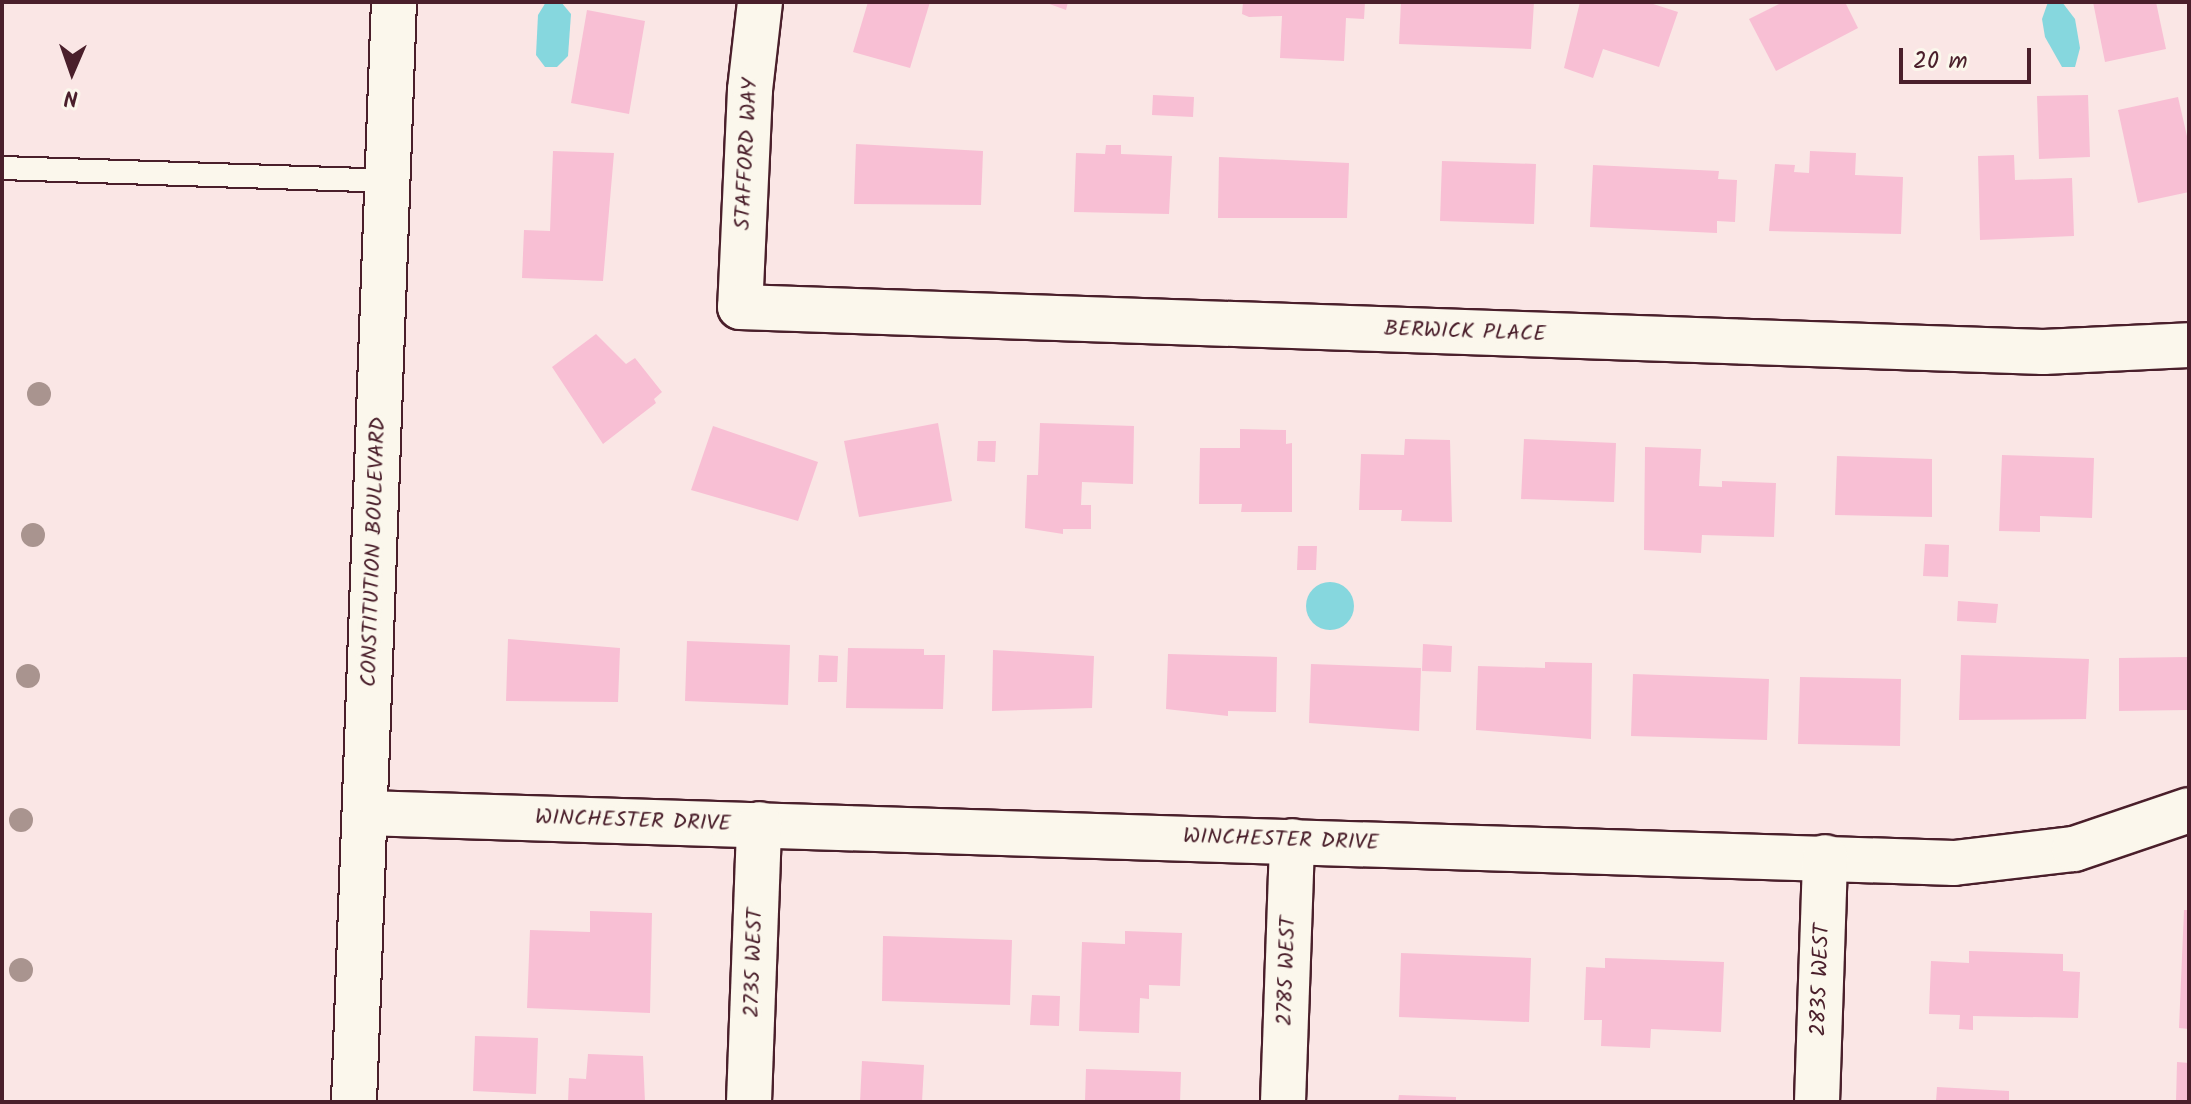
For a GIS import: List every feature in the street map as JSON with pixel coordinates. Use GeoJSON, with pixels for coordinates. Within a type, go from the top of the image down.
{"type":"FeatureCollection","features":[{"type":"Feature","properties":{"kind":"street","name":"CONSTITUTION BOULEVARD"},"geometry":{"type":"LineString","coordinates":[[354,1102],[394,2]]}},
{"type":"Feature","properties":{"kind":"street","name":"STAFFORD WAY"},"geometry":{"type":"LineString","coordinates":[[740,307],[750,90],[760,2]]}},
{"type":"Feature","properties":{"kind":"street","name":"BERWICK PLACE"},"geometry":{"type":"LineString","coordinates":[[740,307],[2043,352],[2189,345]]}},
{"type":"Feature","properties":{"kind":"street","name":"WINCHESTER DRIVE"},"geometry":{"type":"LineString","coordinates":[[365,813],[1954,863],[2034,857],[2189,810]]}},
{"type":"Feature","properties":{"kind":"street","name":"2735 WEST"},"geometry":{"type":"LineString","coordinates":[[749,1102],[759,824]]}},
{"type":"Feature","properties":{"kind":"street","name":"2785 WEST"},"geometry":{"type":"LineString","coordinates":[[1283,1102],[1292,841]]}},
{"type":"Feature","properties":{"kind":"street","name":"2835 WEST"},"geometry":{"type":"LineString","coordinates":[[1817,1102],[1825,857]]}},
{"type":"Feature","properties":{"kind":"lane"},"geometry":{"type":"LineString","coordinates":[[2,168],[388,181]]}},
{"type":"Feature","properties":{"kind":"water"},"geometry":{"type":"Polygon","coordinates":[[[546,2],[561,2],[571,14],[568,56],[557,67],[545,67],[536,55],[538,15],[546,2]]]}},
{"type":"Feature","properties":{"kind":"water"},"geometry":{"type":"Polygon","coordinates":[[[2048,2],[2062,2],[2075,19],[2080,48],[2075,67],[2062,67],[2045,37],[2042,19],[2048,2]]]}},
{"type":"Feature","properties":{"kind":"water"},"geometry":{"type":"Polygon","coordinates":[[[1330,582],[1347,589],[1354,606],[1347,623],[1330,630],[1313,623],[1306,606],[1313,589],[1330,582]]]}},
{"type":"Feature","properties":{"kind":"building"},"geometry":{"type":"Polygon","coordinates":[[[868,2],[930,2],[910,68],[853,52],[868,2]]]}},
{"type":"Feature","properties":{"kind":"building"},"geometry":{"type":"Polygon","coordinates":[[[1044,2],[1068,2],[1066,10],[1044,2]]]}},
{"type":"Feature","properties":{"kind":"building"},"geometry":{"type":"Polygon","coordinates":[[[1243,2],[1365,2],[1364,19],[1346,18],[1344,61],[1280,58],[1282,16],[1249,17],[1242,14],[1243,2]]]}},
{"type":"Feature","properties":{"kind":"building"},"geometry":{"type":"Polygon","coordinates":[[[1401,2],[1534,2],[1531,49],[1399,44],[1401,2]]]}},
{"type":"Feature","properties":{"kind":"building"},"geometry":{"type":"Polygon","coordinates":[[[1580,2],[1647,2],[1678,12],[1659,67],[1603,49],[1593,78],[1564,68],[1580,2]]]}},
{"type":"Feature","properties":{"kind":"building"},"geometry":{"type":"Polygon","coordinates":[[[1783,2],[1845,2],[1858,28],[1776,71],[1749,19],[1783,2]]]}},
{"type":"Feature","properties":{"kind":"building"},"geometry":{"type":"Polygon","coordinates":[[[2093,2],[2156,2],[2166,49],[2105,62],[2093,2]]]}},
{"type":"Feature","properties":{"kind":"building"},"geometry":{"type":"Polygon","coordinates":[[[587,10],[645,21],[629,114],[571,103],[587,10]]]}},
{"type":"Feature","properties":{"kind":"building"},"geometry":{"type":"Polygon","coordinates":[[[1153,95],[1194,97],[1193,117],[1152,115],[1153,95]]]}},
{"type":"Feature","properties":{"kind":"building"},"geometry":{"type":"Polygon","coordinates":[[[2088,95],[2090,157],[2039,159],[2037,96],[2088,95]]]}},
{"type":"Feature","properties":{"kind":"building"},"geometry":{"type":"Polygon","coordinates":[[[2178,97],[2189,145],[2189,192],[2138,203],[2118,110],[2178,97]]]}},
{"type":"Feature","properties":{"kind":"building"},"geometry":{"type":"Polygon","coordinates":[[[856,144],[983,151],[981,205],[854,204],[856,144]]]}},
{"type":"Feature","properties":{"kind":"building"},"geometry":{"type":"Polygon","coordinates":[[[1106,145],[1121,145],[1121,154],[1172,156],[1169,214],[1074,212],[1076,153],[1105,154],[1106,145]]]}},
{"type":"Feature","properties":{"kind":"building"},"geometry":{"type":"Polygon","coordinates":[[[553,151],[614,153],[603,281],[522,278],[524,230],[550,231],[553,151]]]}},
{"type":"Feature","properties":{"kind":"building"},"geometry":{"type":"Polygon","coordinates":[[[1810,151],[1856,153],[1855,175],[1903,177],[1901,234],[1769,231],[1775,164],[1795,165],[1794,172],[1809,173],[1810,151]]]}},
{"type":"Feature","properties":{"kind":"building"},"geometry":{"type":"Polygon","coordinates":[[[2014,155],[2015,180],[2072,178],[2074,236],[1980,240],[1978,156],[2014,155]]]}},
{"type":"Feature","properties":{"kind":"building"},"geometry":{"type":"Polygon","coordinates":[[[1219,157],[1349,163],[1347,218],[1218,218],[1219,157]]]}},
{"type":"Feature","properties":{"kind":"building"},"geometry":{"type":"Polygon","coordinates":[[[1442,161],[1536,164],[1534,224],[1440,221],[1442,161]]]}},
{"type":"Feature","properties":{"kind":"building"},"geometry":{"type":"Polygon","coordinates":[[[1593,165],[1719,171],[1718,179],[1737,180],[1735,222],[1717,221],[1717,233],[1590,227],[1593,165]]]}},
{"type":"Feature","properties":{"kind":"building"},"geometry":{"type":"Polygon","coordinates":[[[596,334],[626,364],[635,358],[662,392],[654,399],[656,403],[603,444],[552,367],[596,334]]]}},
{"type":"Feature","properties":{"kind":"building"},"geometry":{"type":"Polygon","coordinates":[[[938,423],[952,501],[859,517],[844,441],[938,423]]]}},
{"type":"Feature","properties":{"kind":"building"},"geometry":{"type":"Polygon","coordinates":[[[1040,423],[1134,426],[1133,484],[1082,482],[1081,505],[1091,505],[1091,529],[1063,529],[1063,534],[1025,528],[1027,475],[1038,475],[1040,423]]]}},
{"type":"Feature","properties":{"kind":"building"},"geometry":{"type":"Polygon","coordinates":[[[713,426],[818,462],[798,521],[691,490],[713,426]]]}},
{"type":"Feature","properties":{"kind":"building"},"geometry":{"type":"Polygon","coordinates":[[[1240,429],[1286,430],[1286,444],[1292,443],[1292,512],[1241,512],[1242,504],[1199,504],[1200,448],[1240,448],[1240,429]]]}},
{"type":"Feature","properties":{"kind":"building"},"geometry":{"type":"Polygon","coordinates":[[[1405,439],[1450,440],[1452,522],[1401,521],[1402,510],[1359,510],[1361,454],[1404,455],[1405,439]]]}},
{"type":"Feature","properties":{"kind":"building"},"geometry":{"type":"Polygon","coordinates":[[[1524,439],[1616,443],[1614,502],[1521,499],[1524,439]]]}},
{"type":"Feature","properties":{"kind":"building"},"geometry":{"type":"Polygon","coordinates":[[[978,441],[996,441],[995,462],[977,461],[978,441]]]}},
{"type":"Feature","properties":{"kind":"building"},"geometry":{"type":"Polygon","coordinates":[[[1645,447],[1701,449],[1699,486],[1722,487],[1722,481],[1776,483],[1774,537],[1702,535],[1701,553],[1644,550],[1645,447]]]}},
{"type":"Feature","properties":{"kind":"building"},"geometry":{"type":"Polygon","coordinates":[[[2002,455],[2094,458],[2092,518],[2040,516],[2040,532],[1999,531],[2002,455]]]}},
{"type":"Feature","properties":{"kind":"building"},"geometry":{"type":"Polygon","coordinates":[[[1837,456],[1932,459],[1932,517],[1835,515],[1837,456]]]}},
{"type":"Feature","properties":{"kind":"building"},"geometry":{"type":"Polygon","coordinates":[[[1925,544],[1949,545],[1948,577],[1923,576],[1925,544]]]}},
{"type":"Feature","properties":{"kind":"building"},"geometry":{"type":"Polygon","coordinates":[[[1298,546],[1317,546],[1316,570],[1297,570],[1298,546]]]}},
{"type":"Feature","properties":{"kind":"building"},"geometry":{"type":"Polygon","coordinates":[[[1958,601],[1998,604],[1996,623],[1957,621],[1958,601]]]}},
{"type":"Feature","properties":{"kind":"building"},"geometry":{"type":"Polygon","coordinates":[[[508,639],[620,648],[618,702],[506,701],[508,639]]]}},
{"type":"Feature","properties":{"kind":"building"},"geometry":{"type":"Polygon","coordinates":[[[687,641],[790,645],[788,705],[685,701],[687,641]]]}},
{"type":"Feature","properties":{"kind":"building"},"geometry":{"type":"Polygon","coordinates":[[[1423,644],[1452,646],[1451,672],[1422,671],[1423,644]]]}},
{"type":"Feature","properties":{"kind":"building"},"geometry":{"type":"Polygon","coordinates":[[[848,648],[924,649],[924,655],[945,655],[943,709],[846,708],[848,648]]]}},
{"type":"Feature","properties":{"kind":"building"},"geometry":{"type":"Polygon","coordinates":[[[993,650],[1094,656],[1092,708],[992,711],[993,650]]]}},
{"type":"Feature","properties":{"kind":"building"},"geometry":{"type":"Polygon","coordinates":[[[1168,654],[1277,657],[1276,712],[1228,711],[1228,716],[1166,709],[1168,654]]]}},
{"type":"Feature","properties":{"kind":"building"},"geometry":{"type":"Polygon","coordinates":[[[819,655],[838,656],[837,682],[818,682],[819,655]]]}},
{"type":"Feature","properties":{"kind":"building"},"geometry":{"type":"Polygon","coordinates":[[[1961,655],[2089,659],[2086,719],[1959,720],[1961,655]]]}},
{"type":"Feature","properties":{"kind":"building"},"geometry":{"type":"Polygon","coordinates":[[[2187,657],[2187,710],[2119,711],[2119,658],[2187,657]]]}},
{"type":"Feature","properties":{"kind":"building"},"geometry":{"type":"Polygon","coordinates":[[[1545,662],[1592,663],[1591,739],[1476,730],[1478,666],[1545,668],[1545,662]]]}},
{"type":"Feature","properties":{"kind":"building"},"geometry":{"type":"Polygon","coordinates":[[[1311,664],[1421,668],[1419,731],[1309,723],[1311,664]]]}},
{"type":"Feature","properties":{"kind":"building"},"geometry":{"type":"Polygon","coordinates":[[[1633,674],[1769,679],[1767,740],[1631,736],[1633,674]]]}},
{"type":"Feature","properties":{"kind":"building"},"geometry":{"type":"Polygon","coordinates":[[[1800,677],[1901,679],[1900,746],[1798,744],[1800,677]]]}},
{"type":"Feature","properties":{"kind":"building"},"geometry":{"type":"Polygon","coordinates":[[[2184,910],[2189,910],[2189,1029],[2179,1028],[2184,910]]]}},
{"type":"Feature","properties":{"kind":"building"},"geometry":{"type":"Polygon","coordinates":[[[590,911],[652,913],[650,1013],[527,1008],[530,930],[590,932],[590,911]]]}},
{"type":"Feature","properties":{"kind":"building"},"geometry":{"type":"Polygon","coordinates":[[[1125,931],[1182,933],[1180,986],[1149,985],[1149,999],[1140,998],[1139,1033],[1079,1031],[1082,942],[1125,944],[1125,931]]]}},
{"type":"Feature","properties":{"kind":"building"},"geometry":{"type":"Polygon","coordinates":[[[883,936],[1012,940],[1010,1005],[882,1001],[883,936]]]}},
{"type":"Feature","properties":{"kind":"building"},"geometry":{"type":"Polygon","coordinates":[[[1969,951],[2063,954],[2063,971],[2080,972],[2078,1018],[1973,1016],[1973,1030],[1959,1029],[1960,1015],[1929,1014],[1931,961],[1969,963],[1969,951]]]}},
{"type":"Feature","properties":{"kind":"building"},"geometry":{"type":"Polygon","coordinates":[[[1401,953],[1531,958],[1529,1022],[1399,1017],[1401,953]]]}},
{"type":"Feature","properties":{"kind":"building"},"geometry":{"type":"Polygon","coordinates":[[[1605,958],[1724,962],[1721,1032],[1651,1029],[1650,1048],[1601,1046],[1602,1020],[1584,1020],[1586,967],[1605,968],[1605,958]]]}},
{"type":"Feature","properties":{"kind":"building"},"geometry":{"type":"Polygon","coordinates":[[[1032,995],[1060,996],[1059,1026],[1030,1025],[1032,995]]]}},
{"type":"Feature","properties":{"kind":"building"},"geometry":{"type":"Polygon","coordinates":[[[475,1036],[538,1038],[536,1094],[473,1091],[475,1036]]]}},
{"type":"Feature","properties":{"kind":"building"},"geometry":{"type":"Polygon","coordinates":[[[588,1054],[643,1056],[645,1102],[568,1102],[569,1078],[586,1079],[588,1054]]]}},
{"type":"Feature","properties":{"kind":"building"},"geometry":{"type":"Polygon","coordinates":[[[862,1061],[924,1065],[922,1102],[860,1102],[862,1061]]]}},
{"type":"Feature","properties":{"kind":"building"},"geometry":{"type":"Polygon","coordinates":[[[2177,1062],[2189,1063],[2189,1102],[2176,1102],[2177,1062]]]}},
{"type":"Feature","properties":{"kind":"building"},"geometry":{"type":"Polygon","coordinates":[[[1086,1069],[1181,1072],[1180,1102],[1085,1102],[1086,1069]]]}},
{"type":"Feature","properties":{"kind":"building"},"geometry":{"type":"Polygon","coordinates":[[[1937,1087],[2009,1091],[2009,1102],[1936,1102],[1937,1087]]]}},
{"type":"Feature","properties":{"kind":"building"},"geometry":{"type":"Polygon","coordinates":[[[1399,1095],[1456,1097],[1456,1102],[1398,1102],[1399,1095]]]}}]}
